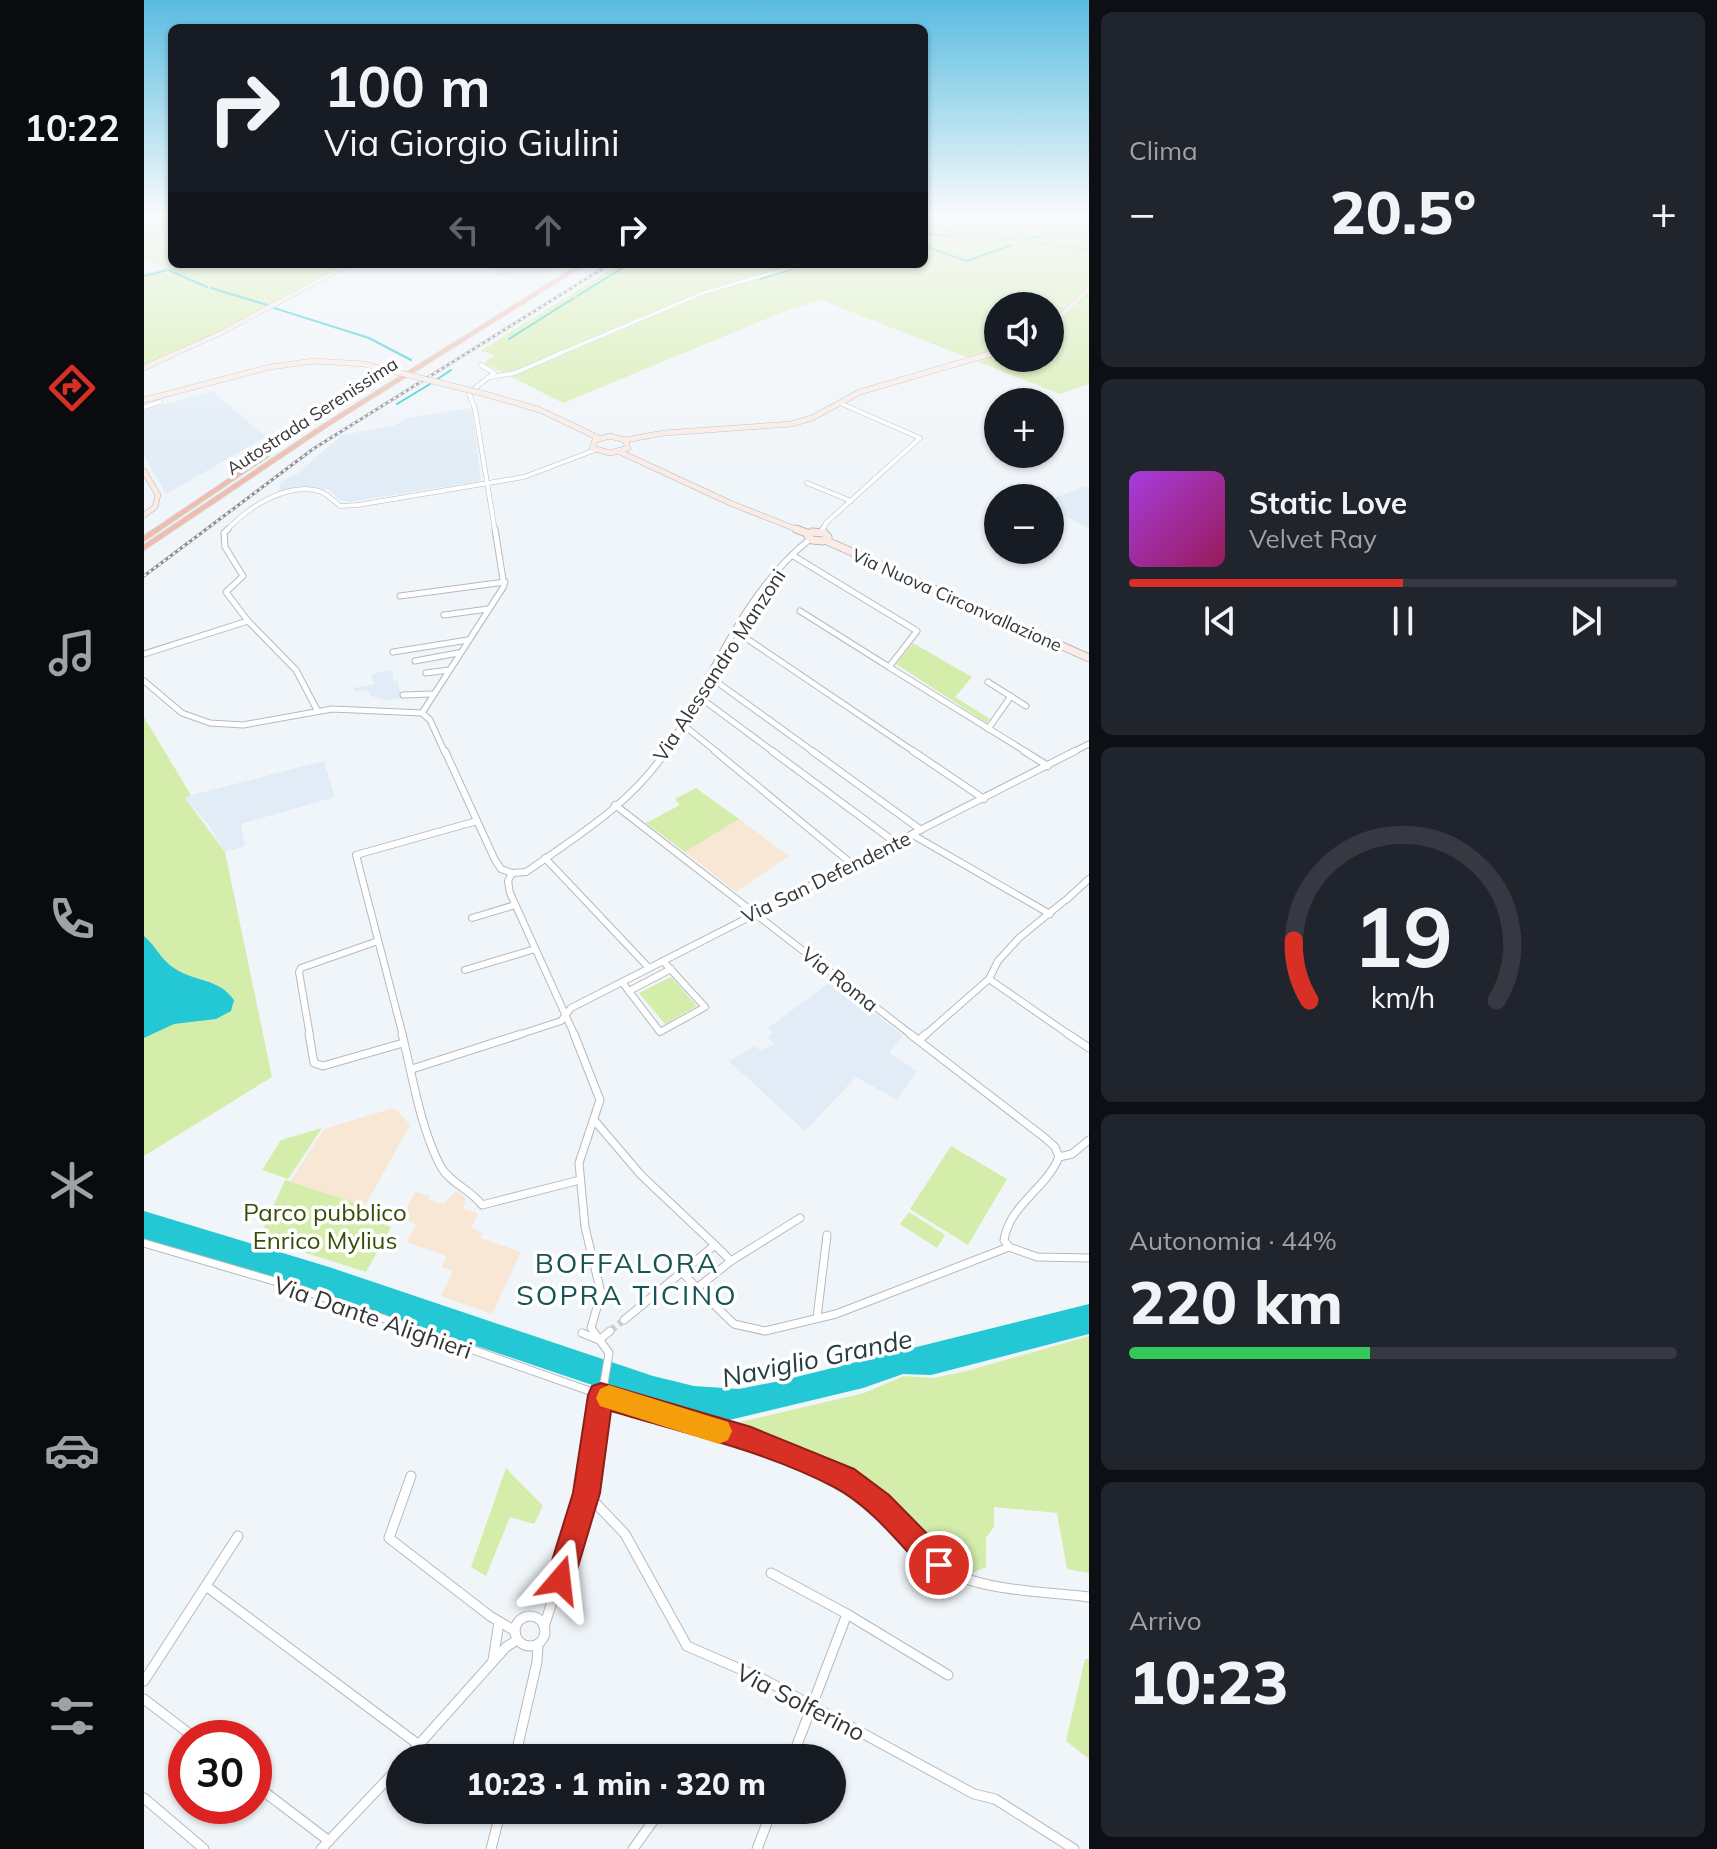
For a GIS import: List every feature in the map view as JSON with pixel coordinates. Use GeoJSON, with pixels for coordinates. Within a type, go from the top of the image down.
{"type":"FeatureCollection","features":[{"type":"Feature","properties":{"kind":"highway","name":"Autostrada Serenissima"},"geometry":{"type":"LineString","coordinates":[[144,539],[363,393],[512,302]]}},
{"type":"Feature","properties":{"kind":"highway","name":"Autostrada Serenissima"},"geometry":{"type":"LineString","coordinates":[[144,548],[326,425],[522,302]]}},
{"type":"Feature","properties":{"kind":"street"},"geometry":{"type":"LineString","coordinates":[[144,368],[278,302]]}},
{"type":"Feature","properties":{"kind":"street"},"geometry":{"type":"LineString","coordinates":[[422,713],[504,584],[475,409],[469,400],[469,393],[491,377],[515,373],[681,302]]}},
{"type":"Feature","properties":{"kind":"street"},"geometry":{"type":"LineString","coordinates":[[146,399],[186,392],[252,370],[314,361],[364,364],[540,410],[599,438],[625,440],[664,433],[785,425],[812,418],[874,387],[984,356]]}},
{"type":"Feature","properties":{"kind":"street"},"geometry":{"type":"LineString","coordinates":[[481,365],[493,369],[491,377]]}},
{"type":"Feature","properties":{"kind":"street"},"geometry":{"type":"LineString","coordinates":[[144,407],[160,402]]}},
{"type":"Feature","properties":{"kind":"street"},"geometry":{"type":"LineString","coordinates":[[810,537],[821,532],[826,523],[920,438],[840,403]]}},
{"type":"Feature","properties":{"kind":"street"},"geometry":{"type":"LineString","coordinates":[[595,450],[591,445],[599,438]]}},
{"type":"Feature","properties":{"kind":"street"},"geometry":{"type":"LineString","coordinates":[[620,452],[628,448],[625,440]]}},
{"type":"Feature","properties":{"kind":"street"},"geometry":{"type":"LineString","coordinates":[[317,710],[296,670],[248,621],[226,592],[243,576],[225,547],[224,533],[268,498],[316,490],[325,493],[340,506],[351,506],[524,477],[595,450],[620,452],[730,503],[810,537],[825,540],[828,536],[821,532]]}},
{"type":"Feature","properties":{"kind":"street"},"geometry":{"type":"LineString","coordinates":[[144,471],[158,495],[155,507],[144,515]]}},
{"type":"Feature","properties":{"kind":"street"},"geometry":{"type":"LineString","coordinates":[[807,483],[851,501]]}},
{"type":"Feature","properties":{"kind":"street","name":"Via Alessandro Manzoni"},"geometry":{"type":"LineString","coordinates":[[512,873],[526,872],[545,858],[615,805],[658,763],[764,587],[810,537]]}},
{"type":"Feature","properties":{"kind":"street","name":"Via Nuova Circonvallazione"},"geometry":{"type":"LineString","coordinates":[[825,540],[1089,658]]}},
{"type":"Feature","properties":{"kind":"street"},"geometry":{"type":"LineString","coordinates":[[792,555],[915,629],[917,634],[889,667]]}},
{"type":"Feature","properties":{"kind":"street"},"geometry":{"type":"LineString","coordinates":[[400,596],[504,584]]}},
{"type":"Feature","properties":{"kind":"street"},"geometry":{"type":"LineString","coordinates":[[444,615],[489,609]]}},
{"type":"Feature","properties":{"kind":"street"},"geometry":{"type":"LineString","coordinates":[[800,611],[1048,766]]}},
{"type":"Feature","properties":{"kind":"street"},"geometry":{"type":"LineString","coordinates":[[144,654],[248,621]]}},
{"type":"Feature","properties":{"kind":"street"},"geometry":{"type":"LineString","coordinates":[[737,632],[984,799]]}},
{"type":"Feature","properties":{"kind":"street"},"geometry":{"type":"LineString","coordinates":[[393,652],[468,640]]}},
{"type":"Feature","properties":{"kind":"street"},"geometry":{"type":"LineString","coordinates":[[415,661],[460,653]]}},
{"type":"Feature","properties":{"kind":"street"},"geometry":{"type":"LineString","coordinates":[[426,673],[449,670]]}},
{"type":"Feature","properties":{"kind":"street"},"geometry":{"type":"LineString","coordinates":[[710,677],[921,830]]}},
{"type":"Feature","properties":{"kind":"street"},"geometry":{"type":"LineString","coordinates":[[144,681],[182,713],[210,723],[261,723],[317,710],[397,709],[422,713],[430,720],[495,860],[501,869],[512,873],[508,881],[515,905],[600,1100],[595,1121],[582,1148],[580,1180],[585,1227],[601,1293],[587,1330],[599,1340],[608,1356],[586,1493],[538,1645],[518,1744]]}},
{"type":"Feature","properties":{"kind":"street"},"geometry":{"type":"LineString","coordinates":[[988,682],[1026,706]]}},
{"type":"Feature","properties":{"kind":"street"},"geometry":{"type":"LineString","coordinates":[[403,695],[432,694]]}},
{"type":"Feature","properties":{"kind":"street"},"geometry":{"type":"LineString","coordinates":[[698,696],[896,843]]}},
{"type":"Feature","properties":{"kind":"street"},"geometry":{"type":"LineString","coordinates":[[988,729],[1011,696]]}},
{"type":"Feature","properties":{"kind":"street"},"geometry":{"type":"LineString","coordinates":[[682,724],[852,864]]}},
{"type":"Feature","properties":{"kind":"street","name":"Via San Defendente"},"geometry":{"type":"LineString","coordinates":[[412,1069],[561,1021],[571,1008],[754,912],[913,835],[1089,744]]}},
{"type":"Feature","properties":{"kind":"street","name":"Via Roma"},"geometry":{"type":"LineString","coordinates":[[615,805],[1055,1147],[1059,1157]]}},
{"type":"Feature","properties":{"kind":"street"},"geometry":{"type":"LineString","coordinates":[[477,821],[356,855],[434,1156],[442,1170],[474,1194],[482,1205],[580,1180]]}},
{"type":"Feature","properties":{"kind":"street"},"geometry":{"type":"LineString","coordinates":[[913,835],[1050,914]]}},
{"type":"Feature","properties":{"kind":"street"},"geometry":{"type":"LineString","coordinates":[[545,858],[649,968]]}},
{"type":"Feature","properties":{"kind":"street"},"geometry":{"type":"LineString","coordinates":[[919,1040],[989,979],[998,961],[1019,938],[1089,879]]}},
{"type":"Feature","properties":{"kind":"street"},"geometry":{"type":"LineString","coordinates":[[1079,887],[1089,893]]}},
{"type":"Feature","properties":{"kind":"street"},"geometry":{"type":"LineString","coordinates":[[472,918],[515,905]]}},
{"type":"Feature","properties":{"kind":"street"},"geometry":{"type":"LineString","coordinates":[[378,941],[301,968],[314,1063],[323,1066],[403,1043]]}},
{"type":"Feature","properties":{"kind":"street"},"geometry":{"type":"LineString","coordinates":[[465,970],[535,949]]}},
{"type":"Feature","properties":{"kind":"street"},"geometry":{"type":"LineString","coordinates":[[622,982],[660,1032],[705,1007],[663,961]]}},
{"type":"Feature","properties":{"kind":"street"},"geometry":{"type":"LineString","coordinates":[[629,991],[671,969]]}},
{"type":"Feature","properties":{"kind":"street"},"geometry":{"type":"LineString","coordinates":[[989,979],[1089,1048]]}},
{"type":"Feature","properties":{"kind":"street"},"geometry":{"type":"LineString","coordinates":[[595,1121],[641,1175],[731,1261]]}},
{"type":"Feature","properties":{"kind":"street"},"geometry":{"type":"LineString","coordinates":[[1089,1140],[1072,1154],[1059,1157],[1053,1170],[1008,1224],[1004,1240],[1009,1247],[1024,1254],[1063,1259],[1089,1258]]}},
{"type":"Feature","properties":{"kind":"street"},"geometry":{"type":"LineString","coordinates":[[697,1288],[731,1261],[800,1218]]}},
{"type":"Feature","properties":{"kind":"street"},"geometry":{"type":"LineString","coordinates":[[817,1318],[827,1235]]}},
{"type":"Feature","properties":{"kind":"street","name":"Via Dante Alighieri"},"geometry":{"type":"LineString","coordinates":[[144,1243],[291,1286],[751,1440],[845,1478],[880,1504],[939,1565],[958,1576],[984,1584],[1089,1597]]}},
{"type":"Feature","properties":{"kind":"street"},"geometry":{"type":"LineString","coordinates":[[624,1320],[715,1245]]}},
{"type":"Feature","properties":{"kind":"street"},"geometry":{"type":"LineString","coordinates":[[682,1272],[734,1324],[765,1331],[836,1314],[1009,1247]]}},
{"type":"Feature","properties":{"kind":"street"},"geometry":{"type":"LineString","coordinates":[[599,1340],[610,1331]]}},
{"type":"Feature","properties":{"kind":"street"},"geometry":{"type":"LineString","coordinates":[[411,1476],[389,1538],[529,1648],[538,1645]]}},
{"type":"Feature","properties":{"kind":"street","name":"Via Solferino"},"geometry":{"type":"LineString","coordinates":[[586,1493],[625,1534],[687,1646],[763,1679],[974,1794],[995,1799],[1074,1849]]}},
{"type":"Feature","properties":{"kind":"street"},"geometry":{"type":"LineString","coordinates":[[144,1681],[238,1536]]}},
{"type":"Feature","properties":{"kind":"street"},"geometry":{"type":"LineString","coordinates":[[771,1573],[847,1614],[948,1675]]}},
{"type":"Feature","properties":{"kind":"street"},"geometry":{"type":"LineString","coordinates":[[206,1586],[418,1744]]}},
{"type":"Feature","properties":{"kind":"street"},"geometry":{"type":"LineString","coordinates":[[797,1744],[847,1614]]}},
{"type":"Feature","properties":{"kind":"street"},"geometry":{"type":"LineString","coordinates":[[420,1744],[516,1636],[521,1619],[528,1615],[540,1619],[544,1627]]}},
{"type":"Feature","properties":{"kind":"street"},"geometry":{"type":"LineString","coordinates":[[492,1664],[499,1622]]}},
{"type":"Feature","properties":{"kind":"street"},"geometry":{"type":"LineString","coordinates":[[144,1699],[171,1720]]}},
{"type":"Feature","properties":{"kind":"street"},"geometry":{"type":"LineString","coordinates":[[272,1799],[325,1845],[386,1781]]}},
{"type":"Feature","properties":{"kind":"street"},"geometry":{"type":"LineString","coordinates":[[144,1798],[204,1849]]}},
{"type":"Feature","properties":{"kind":"street"},"geometry":{"type":"LineString","coordinates":[[491,1849],[497,1824]]}},
{"type":"Feature","properties":{"kind":"street"},"geometry":{"type":"LineString","coordinates":[[633,1849],[651,1824]]}},
{"type":"Feature","properties":{"kind":"street"},"geometry":{"type":"LineString","coordinates":[[757,1849],[767,1824]]}},
{"type":"Feature","properties":{"kind":"shaded area"},"geometry":{"type":"Polygon","coordinates":[[[212,391],[266,437],[166,494],[144,455],[144,410],[212,391]]]}},
{"type":"Feature","properties":{"kind":"shaded area"},"geometry":{"type":"Polygon","coordinates":[[[472,408],[481,481],[349,502],[339,500],[329,489],[278,491],[281,482],[298,473],[342,435],[393,426],[408,418],[472,408]]]}},
{"type":"Feature","properties":{"kind":"shaded area"},"geometry":{"type":"Polygon","coordinates":[[[1085,486],[1089,488],[1089,529],[1064,515],[1064,494],[1085,486]]]}},
{"type":"Feature","properties":{"kind":"shaded area"},"geometry":{"type":"Polygon","coordinates":[[[392,670],[394,681],[398,680],[401,698],[385,700],[371,696],[367,690],[354,691],[354,688],[374,684],[371,674],[392,670]]]}},
{"type":"Feature","properties":{"kind":"shaded area"},"geometry":{"type":"Polygon","coordinates":[[[324,761],[335,797],[241,824],[245,846],[225,852],[208,824],[184,797],[324,761]]]}},
{"type":"Feature","properties":{"kind":"shaded area"},"geometry":{"type":"Polygon","coordinates":[[[739,819],[789,856],[736,892],[685,852],[739,819]]]}},
{"type":"Feature","properties":{"kind":"shaded area"},"geometry":{"type":"Polygon","coordinates":[[[833,980],[903,1036],[889,1053],[917,1071],[897,1100],[856,1077],[805,1131],[729,1061],[755,1046],[761,1051],[774,1044],[768,1037],[773,1033],[768,1028],[833,980]]]}},
{"type":"Feature","properties":{"kind":"shaded area"},"geometry":{"type":"Polygon","coordinates":[[[394,1108],[410,1125],[365,1206],[290,1182],[324,1129],[394,1108]]]}},
{"type":"Feature","properties":{"kind":"shaded area"},"geometry":{"type":"Polygon","coordinates":[[[456,1191],[465,1197],[464,1209],[478,1215],[471,1228],[483,1233],[480,1238],[521,1252],[492,1314],[441,1296],[453,1271],[442,1267],[446,1256],[407,1242],[416,1224],[402,1218],[415,1192],[443,1204],[456,1191]]]}},
{"type":"Feature","properties":{"kind":"green space"},"geometry":{"type":"Polygon","coordinates":[[[144,302],[276,302],[208,338],[144,365],[144,302]]]}},
{"type":"Feature","properties":{"kind":"green space"},"geometry":{"type":"Polygon","coordinates":[[[558,302],[813,302],[790,309],[563,403],[484,363],[495,355],[480,351],[558,302]]]}},
{"type":"Feature","properties":{"kind":"green space"},"geometry":{"type":"Polygon","coordinates":[[[827,302],[984,302],[984,364],[827,302]]]}},
{"type":"Feature","properties":{"kind":"green space"},"geometry":{"type":"Polygon","coordinates":[[[1064,302],[1089,302],[1089,384],[1064,393],[1064,388],[1045,388],[1004,372],[1064,372],[1064,302]]]}},
{"type":"Feature","properties":{"kind":"green space"},"geometry":{"type":"Polygon","coordinates":[[[913,643],[972,677],[955,697],[990,719],[987,723],[896,664],[913,643]]]}},
{"type":"Feature","properties":{"kind":"green space"},"geometry":{"type":"Polygon","coordinates":[[[144,717],[191,795],[185,798],[225,852],[272,1077],[144,1156],[144,717]]]}},
{"type":"Feature","properties":{"kind":"green space"},"geometry":{"type":"Polygon","coordinates":[[[696,788],[739,819],[685,852],[646,823],[680,805],[675,799],[696,788]]]}},
{"type":"Feature","properties":{"kind":"green space"},"geometry":{"type":"Polygon","coordinates":[[[671,977],[697,1006],[665,1024],[639,993],[671,977]]]}},
{"type":"Feature","properties":{"kind":"green space"},"geometry":{"type":"Polygon","coordinates":[[[322,1128],[288,1179],[262,1170],[281,1140],[322,1128]]]}},
{"type":"Feature","properties":{"kind":"green space"},"geometry":{"type":"Polygon","coordinates":[[[951,1146],[1007,1179],[968,1245],[910,1209],[951,1146]]]}},
{"type":"Feature","properties":{"kind":"green space","name":"Parco pubblico Enrico Mylius"},"geometry":{"type":"Polygon","coordinates":[[[285,1180],[365,1206],[370,1219],[391,1227],[366,1272],[259,1238],[285,1180]]]}},
{"type":"Feature","properties":{"kind":"green space"},"geometry":{"type":"Polygon","coordinates":[[[909,1212],[945,1235],[937,1248],[900,1224],[909,1212]]]}},
{"type":"Feature","properties":{"kind":"green space"},"geometry":{"type":"Polygon","coordinates":[[[1089,1336],[1089,1573],[1067,1569],[1057,1513],[994,1507],[994,1527],[986,1538],[986,1567],[972,1573],[937,1557],[876,1492],[830,1466],[736,1423],[864,1393],[904,1376],[934,1378],[967,1371],[1089,1336]]]}},
{"type":"Feature","properties":{"kind":"green space"},"geometry":{"type":"Polygon","coordinates":[[[506,1468],[543,1506],[534,1524],[510,1517],[486,1576],[471,1567],[506,1468]]]}},
{"type":"Feature","properties":{"kind":"green space"},"geometry":{"type":"Polygon","coordinates":[[[1085,1659],[1089,1659],[1089,1759],[1066,1741],[1085,1659]]]}},
{"type":"Feature","properties":{"kind":"water"},"geometry":{"type":"Polygon","coordinates":[[[144,936],[174,968],[228,993],[234,1000],[231,1011],[216,1019],[174,1024],[144,1038],[144,936]]]}},
{"type":"Feature","properties":{"kind":"water"},"geometry":{"type":"Polygon","coordinates":[[[144,1211],[329,1267],[653,1376],[694,1386],[739,1389],[780,1381],[1089,1304],[1089,1334],[931,1375],[903,1374],[863,1388],[725,1421],[607,1390],[260,1273],[144,1241],[144,1211]]]}},
{"type":"Feature","properties":{"kind":"waterway"},"geometry":{"type":"LineString","coordinates":[[258,302],[267,305]]}},
{"type":"Feature","properties":{"kind":"waterway"},"geometry":{"type":"LineString","coordinates":[[509,339],[567,302]]}},
{"type":"Feature","properties":{"kind":"waterway"},"geometry":{"type":"LineString","coordinates":[[274,308],[369,338],[411,360]]}},
{"type":"Feature","properties":{"kind":"waterway"},"geometry":{"type":"LineString","coordinates":[[436,380],[451,370]]}},
{"type":"Feature","properties":{"kind":"waterway"},"geometry":{"type":"LineString","coordinates":[[397,404],[430,384]]}},
{"type":"Feature","properties":{"kind":"tunnel"},"geometry":{"type":"LineString","coordinates":[[610,1331],[624,1320]]}},
{"type":"Feature","properties":{"kind":"railway"},"geometry":{"type":"LineString","coordinates":[[144,576],[313,449],[549,302]]}},
{"type":"Feature","properties":{"kind":"slow traffic"},"geometry":{"type":"LineString","coordinates":[[609,1398],[719,1431]]}},
{"type":"Feature","properties":{"kind":"district","name":"BOFFALORA SOPRA TICINO"},"geometry":{"type":"Point","coordinates":[627,1278]}},
{"type":"Feature","properties":{"kind":"route"},"geometry":{"type":"LineString","coordinates":[[560,1580],[586,1493],[601,1395],[751,1440],[845,1478],[880,1504],[939,1565]]}},
{"type":"Feature","properties":{"kind":"water label","name":"Naviglio Grande"},"geometry":{"type":"Point","coordinates":[817,1358]}}]}
